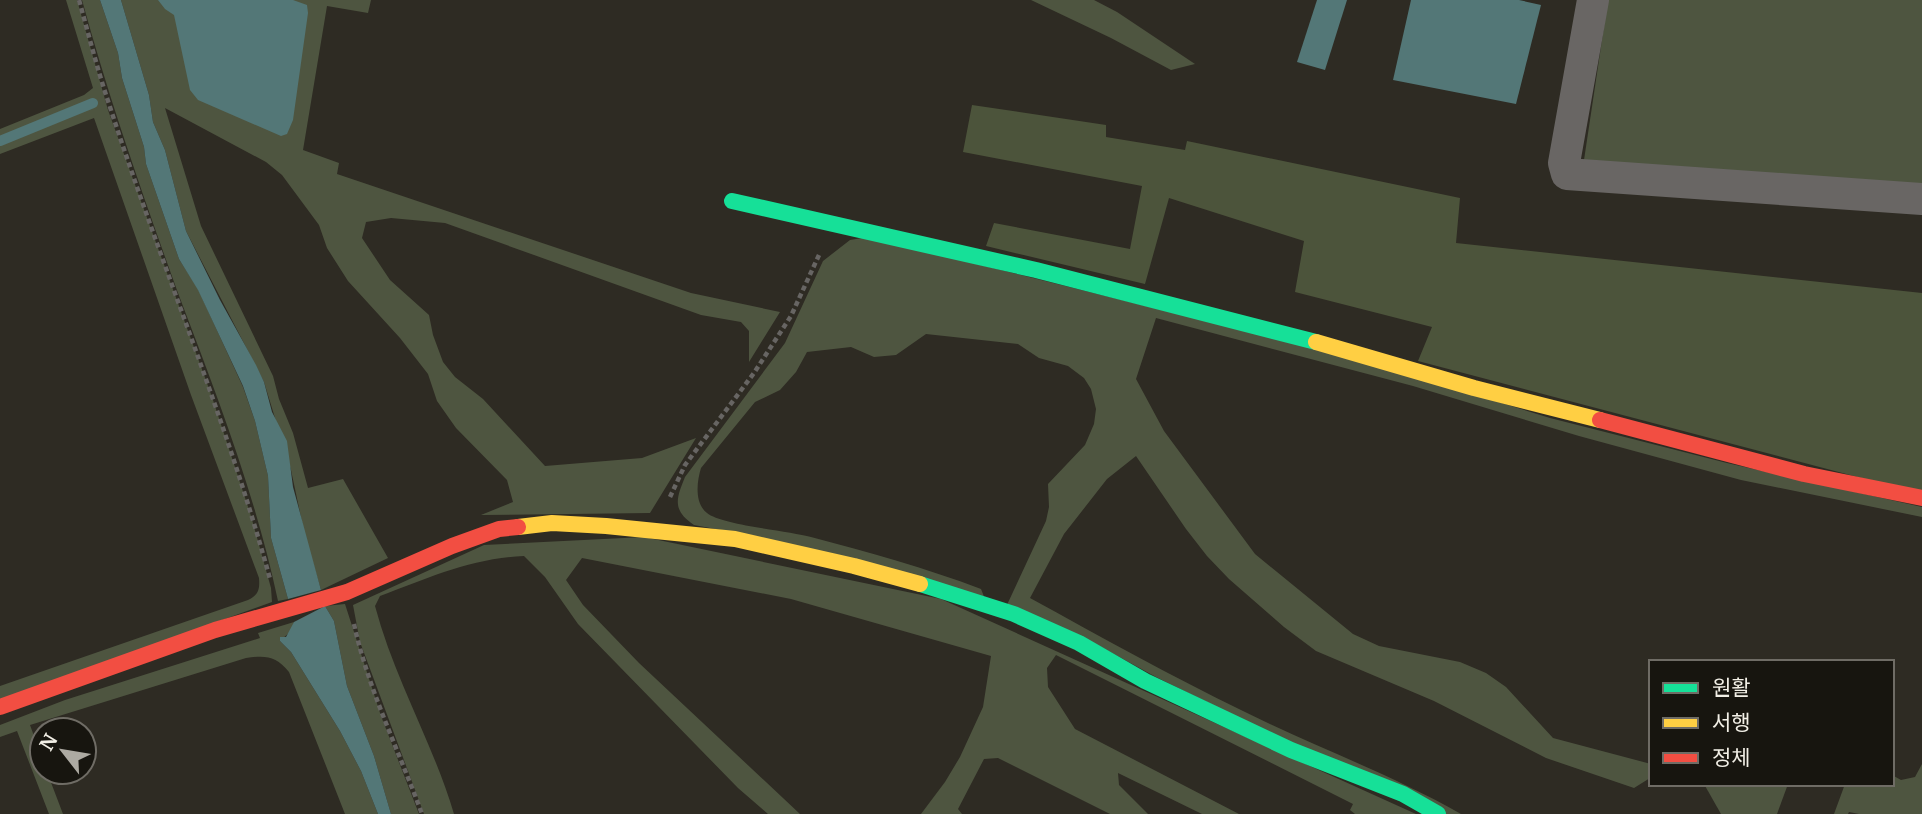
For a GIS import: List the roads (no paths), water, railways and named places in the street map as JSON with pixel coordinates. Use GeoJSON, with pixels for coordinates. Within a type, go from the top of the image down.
{"type":"FeatureCollection","features":[{"type":"Feature","properties":{"kind":"street"},"geometry":{"type":"LineString","coordinates":[[1592,0],[1564,163],[1567,174],[1922,199]]}},
{"type":"Feature","properties":{"kind":"street"},"geometry":{"type":"LineString","coordinates":[[732,201],[991,259],[1300,338],[1457,384],[1734,458],[1869,489],[1922,498]]}},
{"type":"Feature","properties":{"kind":"street"},"geometry":{"type":"LineString","coordinates":[[0,707],[281,609],[338,593],[499,529],[552,523],[655,530],[735,539],[854,566],[1014,614],[1079,643],[1156,686],[1291,750],[1404,794],[1438,814]]}},
{"type":"Feature","properties":{"kind":"water"},"geometry":{"type":"Polygon","coordinates":[[[100,0],[121,0],[149,95],[153,122],[165,150],[186,231],[256,365],[272,412],[287,441],[293,487],[321,590],[288,599],[271,538],[268,476],[255,421],[243,386],[198,290],[179,259],[146,164],[144,147],[122,78],[118,53],[100,0]]]}},
{"type":"Feature","properties":{"kind":"water"},"geometry":{"type":"Polygon","coordinates":[[[158,0],[293,0],[307,5],[293,120],[287,134],[281,136],[198,100],[190,90],[174,15],[158,0]]]}},
{"type":"Feature","properties":{"kind":"water"},"geometry":{"type":"Polygon","coordinates":[[[1317,0],[1347,0],[1325,70],[1297,62],[1317,0]]]}},
{"type":"Feature","properties":{"kind":"water"},"geometry":{"type":"Polygon","coordinates":[[[1411,0],[1519,0],[1541,5],[1516,104],[1393,80],[1411,0]]]}},
{"type":"Feature","properties":{"kind":"water"},"geometry":{"type":"Polygon","coordinates":[[[325,606],[334,621],[347,686],[374,756],[391,814],[378,814],[361,771],[340,731],[291,652],[280,641],[280,637],[286,637],[294,622],[325,606]]]}},
{"type":"Feature","properties":{"kind":"waterway"},"geometry":{"type":"LineString","coordinates":[[0,141],[93,103]]}}]}
